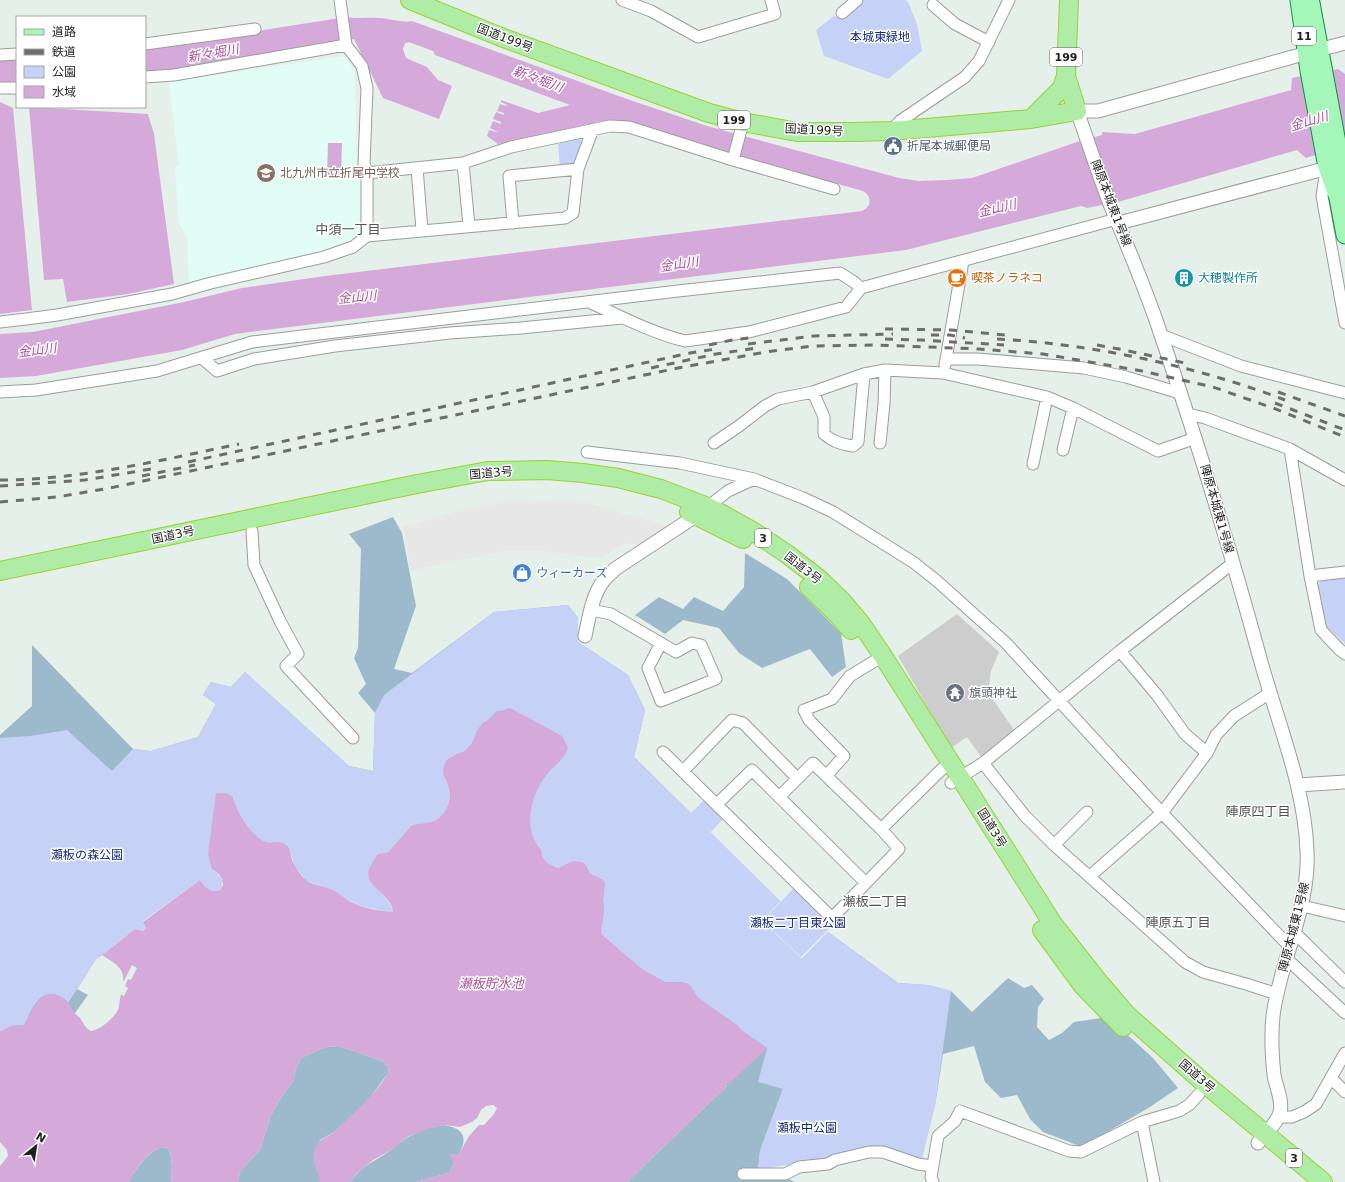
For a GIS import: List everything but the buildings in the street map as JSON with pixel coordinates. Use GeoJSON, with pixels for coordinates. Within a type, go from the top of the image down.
{"type":"FeatureCollection","features":[{"type":"Feature","properties":{"kind":"highway","name":"国道199号"},"geometry":{"type":"LineString","coordinates":[[410,0],[502,37],[709,113],[742,128],[797,132],[891,131],[1031,119],[1077,111]]}},
{"type":"Feature","properties":{"kind":"highway","name":"199"},"geometry":{"type":"LineString","coordinates":[[1031,119],[1062,88],[1066,76],[1069,0]]}},
{"type":"Feature","properties":{"kind":"highway","name":"199"},"geometry":{"type":"LineString","coordinates":[[1066,76],[1077,111]]}},
{"type":"Feature","properties":{"kind":"highway","name":"国道3号"},"geometry":{"type":"LineString","coordinates":[[0,571],[417,484],[488,471],[548,470],[618,478],[661,489],[702,511]]}},
{"type":"Feature","properties":{"kind":"highway","name":"国道3号"},"geometry":{"type":"LineString","coordinates":[[0,583],[176,545],[252,531],[466,486],[502,482],[545,482],[596,486],[629,493],[672,506],[722,514],[754,532],[787,554],[818,578],[842,600],[862,625],[879,659],[951,773],[1052,924],[1126,1014],[1203,1082],[1262,1138],[1304,1182]]}},
{"type":"Feature","properties":{"kind":"highway","name":"国道3号"},"geometry":{"type":"LineString","coordinates":[[951,773],[1044,932],[1083,986],[1118,1022],[1199,1094],[1323,1182]]}},
{"type":"Feature","properties":{"kind":"main road","name":"11"},"geometry":{"type":"LineString","coordinates":[[1299,0],[1313,51],[1337,164],[1338,198],[1345,235]]}},
{"type":"Feature","properties":{"kind":"main road","name":"11"},"geometry":{"type":"LineString","coordinates":[[1310,0],[1313,51]]}},
{"type":"Feature","properties":{"kind":"street"},"geometry":{"type":"LineString","coordinates":[[340,0],[346,45],[362,66],[367,88],[364,163],[367,173],[367,236]]}},
{"type":"Feature","properties":{"kind":"street"},"geometry":{"type":"LineString","coordinates":[[622,0],[651,11],[698,36],[775,14],[771,0]]}},
{"type":"Feature","properties":{"kind":"street"},"geometry":{"type":"LineString","coordinates":[[646,0],[651,11]]}},
{"type":"Feature","properties":{"kind":"street"},"geometry":{"type":"LineString","coordinates":[[842,13],[857,0]]}},
{"type":"Feature","properties":{"kind":"street"},"geometry":{"type":"LineString","coordinates":[[891,131],[900,121],[965,77],[979,61],[1009,0]]}},
{"type":"Feature","properties":{"kind":"street"},"geometry":{"type":"LineString","coordinates":[[933,5],[955,24],[989,42]]}},
{"type":"Feature","properties":{"kind":"street"},"geometry":{"type":"LineString","coordinates":[[146,44],[254,29]]}},
{"type":"Feature","properties":{"kind":"street"},"geometry":{"type":"LineString","coordinates":[[1077,111],[1098,111],[1345,43]]}},
{"type":"Feature","properties":{"kind":"street"},"geometry":{"type":"LineString","coordinates":[[146,77],[174,75],[346,45]]}},
{"type":"Feature","properties":{"kind":"street"},"geometry":{"type":"LineString","coordinates":[[0,55],[16,54]]}},
{"type":"Feature","properties":{"kind":"street"},"geometry":{"type":"LineString","coordinates":[[0,88],[16,88]]}},
{"type":"Feature","properties":{"kind":"street","name":"陣原本城東1号線"},"geometry":{"type":"LineString","coordinates":[[1077,111],[1161,335],[1196,438],[1238,576],[1270,693],[1298,785],[1306,826],[1308,855],[1302,906],[1277,994],[1272,1038],[1274,1076],[1281,1110],[1279,1117]]}},
{"type":"Feature","properties":{"kind":"street"},"geometry":{"type":"LineString","coordinates":[[367,173],[463,163],[511,147],[610,126],[629,127],[733,160],[834,189]]}},
{"type":"Feature","properties":{"kind":"street"},"geometry":{"type":"LineString","coordinates":[[733,160],[742,128]]}},
{"type":"Feature","properties":{"kind":"street"},"geometry":{"type":"LineString","coordinates":[[0,322],[57,315],[172,294],[211,283],[324,258],[353,247],[367,236],[564,218],[573,213],[578,169],[593,129]]}},
{"type":"Feature","properties":{"kind":"street"},"geometry":{"type":"LineString","coordinates":[[463,163],[469,226]]}},
{"type":"Feature","properties":{"kind":"street"},"geometry":{"type":"LineString","coordinates":[[589,302],[622,317],[676,338],[685,340],[749,332],[846,307],[861,288],[963,261],[1116,217],[1337,164]]}},
{"type":"Feature","properties":{"kind":"street"},"geometry":{"type":"LineString","coordinates":[[1337,164],[1322,196],[1345,323]]}},
{"type":"Feature","properties":{"kind":"street"},"geometry":{"type":"LineString","coordinates":[[417,168],[422,230]]}},
{"type":"Feature","properties":{"kind":"street"},"geometry":{"type":"LineString","coordinates":[[513,223],[509,176],[578,169]]}},
{"type":"Feature","properties":{"kind":"street"},"geometry":{"type":"LineString","coordinates":[[943,373],[963,261]]}},
{"type":"Feature","properties":{"kind":"street"},"geometry":{"type":"LineString","coordinates":[[0,392],[36,390],[157,371],[252,342],[840,273],[861,288]]}},
{"type":"Feature","properties":{"kind":"street"},"geometry":{"type":"LineString","coordinates":[[202,358],[216,372],[254,359],[362,343],[622,317]]}},
{"type":"Feature","properties":{"kind":"street"},"geometry":{"type":"LineString","coordinates":[[1161,335],[1241,366],[1345,393]]}},
{"type":"Feature","properties":{"kind":"street"},"geometry":{"type":"LineString","coordinates":[[946,359],[985,360],[1084,368],[1126,377],[1180,393]]}},
{"type":"Feature","properties":{"kind":"street"},"geometry":{"type":"LineString","coordinates":[[880,443],[884,404],[885,370]]}},
{"type":"Feature","properties":{"kind":"street"},"geometry":{"type":"LineString","coordinates":[[714,443],[765,406],[778,399],[812,392],[864,374],[885,370],[943,373],[1047,397],[1073,408],[1158,451],[1196,438]]}},
{"type":"Feature","properties":{"kind":"street"},"geometry":{"type":"LineString","coordinates":[[812,392],[824,417],[824,434],[838,444],[853,446],[858,442],[864,374]]}},
{"type":"Feature","properties":{"kind":"street"},"geometry":{"type":"LineString","coordinates":[[1033,464],[1047,397]]}},
{"type":"Feature","properties":{"kind":"street"},"geometry":{"type":"LineString","coordinates":[[1063,450],[1073,408]]}},
{"type":"Feature","properties":{"kind":"street"},"geometry":{"type":"LineString","coordinates":[[1188,414],[1205,418],[1290,449],[1345,480]]}},
{"type":"Feature","properties":{"kind":"street"},"geometry":{"type":"LineString","coordinates":[[1290,449],[1310,576],[1321,630],[1345,654]]}},
{"type":"Feature","properties":{"kind":"street"},"geometry":{"type":"LineString","coordinates":[[587,452],[680,463],[754,479],[803,498],[833,512],[913,562],[937,581],[1006,643],[1288,953],[1345,1013]]}},
{"type":"Feature","properties":{"kind":"street"},"geometry":{"type":"LineString","coordinates":[[585,636],[591,610],[597,593],[604,580],[615,569],[702,511],[728,491],[754,479]]}},
{"type":"Feature","properties":{"kind":"street"},"geometry":{"type":"LineString","coordinates":[[252,531],[254,565],[280,621],[298,654],[286,666],[353,738]]}},
{"type":"Feature","properties":{"kind":"street"},"geometry":{"type":"LineString","coordinates":[[881,829],[951,773],[983,763],[1120,651],[1233,563]]}},
{"type":"Feature","properties":{"kind":"street"},"geometry":{"type":"LineString","coordinates":[[1310,576],[1345,572]]}},
{"type":"Feature","properties":{"kind":"street"},"geometry":{"type":"LineString","coordinates":[[591,610],[612,614],[661,643],[676,652],[692,644],[701,645],[716,679],[661,701],[648,668],[661,643]]}},
{"type":"Feature","properties":{"kind":"street"},"geometry":{"type":"LineString","coordinates":[[1120,651],[1157,695],[1185,734],[1207,753]]}},
{"type":"Feature","properties":{"kind":"street"},"geometry":{"type":"LineString","coordinates":[[827,775],[844,756],[809,720],[804,710],[832,699],[850,676],[879,659]]}},
{"type":"Feature","properties":{"kind":"street"},"geometry":{"type":"LineString","coordinates":[[1090,876],[1162,813],[1207,753],[1216,735],[1234,716],[1270,693]]}},
{"type":"Feature","properties":{"kind":"street"},"geometry":{"type":"LineString","coordinates":[[683,770],[732,720],[743,722],[797,778]]}},
{"type":"Feature","properties":{"kind":"street"},"geometry":{"type":"LineString","coordinates":[[663,752],[832,918],[899,849],[881,829],[813,763],[779,797]]}},
{"type":"Feature","properties":{"kind":"street"},"geometry":{"type":"LineString","coordinates":[[983,763],[1025,816],[1054,845],[1185,962],[1203,972],[1277,994]]}},
{"type":"Feature","properties":{"kind":"street"},"geometry":{"type":"LineString","coordinates":[[717,804],[752,770],[866,884]]}},
{"type":"Feature","properties":{"kind":"street"},"geometry":{"type":"LineString","coordinates":[[1298,785],[1345,782]]}},
{"type":"Feature","properties":{"kind":"street"},"geometry":{"type":"LineString","coordinates":[[1054,845],[1087,812]]}},
{"type":"Feature","properties":{"kind":"street"},"geometry":{"type":"LineString","coordinates":[[1302,906],[1345,916]]}},
{"type":"Feature","properties":{"kind":"street"},"geometry":{"type":"LineString","coordinates":[[1294,932],[1345,982]]}},
{"type":"Feature","properties":{"kind":"street"},"geometry":{"type":"LineString","coordinates":[[1262,1138],[1279,1117],[1292,1117],[1304,1112],[1316,1104],[1345,1053]]}},
{"type":"Feature","properties":{"kind":"street"},"geometry":{"type":"LineString","coordinates":[[1331,1078],[1345,1092]]}},
{"type":"Feature","properties":{"kind":"street"},"geometry":{"type":"LineString","coordinates":[[933,1182],[931,1177],[932,1166],[938,1136],[955,1121],[960,1111],[1069,1151],[1081,1152],[1142,1122],[1179,1111],[1189,1105],[1199,1094]]}},
{"type":"Feature","properties":{"kind":"street"},"geometry":{"type":"LineString","coordinates":[[1142,1122],[1154,1182]]}},
{"type":"Feature","properties":{"kind":"street"},"geometry":{"type":"LineString","coordinates":[[743,1174],[785,1174],[799,1167],[828,1164],[835,1160],[869,1152],[883,1152],[918,1164],[932,1166]]}},
{"type":"Feature","properties":{"kind":"shaded area","name":"北九州市立折尾中学校"},"geometry":{"type":"Polygon","coordinates":[[[346,56],[355,73],[357,176],[361,176],[360,231],[340,249],[189,285],[187,237],[179,224],[175,169],[179,165],[169,82],[346,56]]]}},
{"type":"Feature","properties":{"kind":"shaded area"},"geometry":{"type":"Polygon","coordinates":[[[541,500],[588,503],[670,527],[639,546],[625,543],[603,557],[593,558],[537,550],[507,551],[410,570],[404,527],[458,511],[504,502],[541,500]]]}},
{"type":"Feature","properties":{"kind":"shaded area","name":"旗頭神社"},"geometry":{"type":"Polygon","coordinates":[[[957,614],[999,652],[991,671],[989,686],[994,701],[1016,733],[982,758],[967,737],[951,748],[898,656],[957,614]]]}},
{"type":"Feature","properties":{"kind":"green space","name":"本城東緑地"},"geometry":{"type":"Polygon","coordinates":[[[864,0],[905,0],[908,2],[917,24],[922,51],[888,79],[824,56],[816,30],[834,16],[843,19],[864,0]]]}},
{"type":"Feature","properties":{"kind":"green space"},"geometry":{"type":"Polygon","coordinates":[[[580,138],[584,145],[574,166],[560,167],[558,144],[580,138]]]}},
{"type":"Feature","properties":{"kind":"green space","name":"瀬板の森公園"},"geometry":{"type":"Polygon","coordinates":[[[393,517],[402,533],[416,606],[394,669],[412,673],[494,612],[568,605],[578,618],[578,642],[628,675],[645,710],[634,757],[780,901],[761,921],[802,959],[828,932],[898,983],[928,985],[951,991],[972,1012],[1008,978],[1024,988],[1032,985],[1044,999],[1038,1007],[1037,1027],[1049,1040],[1062,1033],[1074,1022],[1108,1017],[1153,1058],[1178,1088],[1150,1107],[1082,1147],[1043,1132],[1030,1119],[1017,1095],[1001,1098],[985,1082],[974,1046],[943,1054],[935,1106],[914,1099],[906,1111],[783,1089],[760,1151],[758,1169],[795,1182],[627,1182],[727,1086],[725,1084],[727,1082],[729,1084],[467,749],[236,808],[102,955],[96,959],[77,989],[88,995],[75,1013],[0,1032],[0,735],[32,706],[32,645],[133,749],[151,751],[198,737],[216,704],[203,695],[211,682],[231,687],[245,672],[349,766],[373,771],[375,713],[358,693],[366,684],[354,658],[358,648],[361,549],[349,534],[393,517]]]}},
{"type":"Feature","properties":{"kind":"green space"},"geometry":{"type":"Polygon","coordinates":[[[745,553],[787,579],[841,633],[846,667],[832,677],[810,649],[762,668],[739,653],[719,628],[683,620],[665,634],[635,615],[659,597],[683,609],[694,597],[723,611],[744,587],[745,553]]]}},
{"type":"Feature","properties":{"kind":"green space"},"geometry":{"type":"Polygon","coordinates":[[[1345,576],[1345,644],[1327,627],[1321,608],[1317,587],[1321,580],[1345,576]]]}},
{"type":"Feature","properties":{"kind":"green space","name":"瀬板の森公園"},"geometry":{"type":"Polygon","coordinates":[[[568,605],[578,618],[578,642],[628,675],[645,710],[634,757],[691,813],[706,798],[725,817],[711,832],[700,822],[780,901],[761,921],[802,959],[828,932],[898,983],[928,985],[951,991],[935,1106],[922,1159],[887,1149],[868,1146],[836,1154],[825,1160],[758,1169],[760,1151],[783,1089],[758,1082],[767,1048],[698,998],[690,985],[682,982],[665,982],[643,970],[601,933],[604,911],[603,899],[605,883],[603,880],[590,874],[585,864],[569,864],[558,868],[544,860],[541,849],[533,839],[529,817],[534,796],[539,786],[552,768],[560,761],[510,708],[495,713],[482,724],[471,745],[461,752],[445,780],[448,785],[449,798],[448,805],[442,816],[437,821],[431,823],[412,825],[388,852],[378,854],[368,871],[372,883],[388,901],[393,913],[361,906],[306,880],[294,865],[291,853],[280,842],[268,843],[256,836],[241,816],[232,796],[212,869],[221,878],[222,883],[220,890],[210,890],[200,880],[143,921],[146,928],[142,931],[135,929],[96,959],[68,1003],[58,996],[51,994],[46,995],[36,1002],[24,1025],[11,1026],[0,1032],[0,738],[30,736],[67,730],[112,771],[133,749],[151,751],[198,737],[216,704],[203,695],[211,682],[231,687],[245,672],[349,766],[373,771],[375,713],[384,695],[494,612],[568,605]]]}},
{"type":"Feature","properties":{"kind":"green space","name":"瀬板二丁目東公園"},"geometry":{"type":"Polygon","coordinates":[[[794,888],[833,925],[801,957],[762,921],[794,888]]]}},
{"type":"Feature","properties":{"kind":"green space"},"geometry":{"type":"Polygon","coordinates":[[[339,1046],[382,1061],[389,1067],[388,1073],[366,1103],[334,1132],[320,1140],[314,1158],[321,1182],[238,1182],[240,1172],[260,1150],[271,1115],[293,1081],[301,1058],[318,1050],[339,1046]]]}},
{"type":"Feature","properties":{"kind":"green space"},"geometry":{"type":"Polygon","coordinates":[[[444,1125],[455,1128],[462,1134],[463,1138],[462,1148],[459,1154],[451,1154],[454,1164],[449,1173],[416,1182],[350,1182],[364,1167],[406,1139],[421,1131],[444,1125]]]}},
{"type":"Feature","properties":{"kind":"green space"},"geometry":{"type":"Polygon","coordinates":[[[163,1147],[169,1149],[171,1157],[171,1182],[128,1182],[138,1166],[148,1156],[163,1147]]]}},
{"type":"Feature","properties":{"kind":"water"},"geometry":{"type":"Polygon","coordinates":[[[346,17],[412,21],[627,99],[707,126],[899,178],[919,181],[972,178],[1077,142],[1102,135],[1102,132],[1135,134],[1291,90],[1292,78],[1338,69],[1345,74],[1345,146],[1306,158],[1297,150],[1118,202],[1087,208],[1081,206],[906,250],[235,334],[182,350],[36,376],[0,378],[0,334],[33,332],[184,302],[242,288],[325,276],[862,211],[868,207],[870,201],[866,193],[863,191],[612,121],[602,121],[498,144],[487,136],[489,130],[498,132],[490,128],[493,121],[501,124],[501,122],[493,119],[496,112],[504,115],[504,113],[497,111],[500,104],[507,106],[501,102],[501,100],[538,113],[570,105],[435,55],[433,51],[409,42],[405,43],[403,49],[406,58],[427,67],[438,80],[452,86],[439,119],[383,98],[354,39],[250,59],[171,71],[146,73],[146,47],[167,45],[346,17]]]}},
{"type":"Feature","properties":{"kind":"water"},"geometry":{"type":"Polygon","coordinates":[[[16,58],[16,83],[0,83],[0,59],[16,58]]]}},
{"type":"Feature","properties":{"kind":"water"},"geometry":{"type":"Polygon","coordinates":[[[0,102],[13,108],[32,310],[0,314],[0,102]]]}},
{"type":"Feature","properties":{"kind":"water"},"geometry":{"type":"Polygon","coordinates":[[[29,108],[148,114],[154,134],[174,284],[128,294],[67,302],[63,279],[44,280],[29,108]]]}},
{"type":"Feature","properties":{"kind":"water"},"geometry":{"type":"Polygon","coordinates":[[[328,143],[342,143],[341,177],[327,177],[328,143]]]}},
{"type":"Feature","properties":{"kind":"water","name":"瀬板貯水池"},"geometry":{"type":"Polygon","coordinates":[[[510,708],[562,736],[568,747],[562,759],[541,782],[534,798],[530,815],[531,831],[542,852],[544,860],[558,868],[573,861],[582,862],[585,864],[590,874],[603,880],[605,883],[603,899],[604,911],[601,933],[643,970],[665,982],[686,983],[690,986],[698,998],[767,1048],[729,1084],[727,1082],[725,1084],[727,1086],[627,1182],[416,1182],[449,1173],[454,1164],[450,1154],[459,1154],[469,1136],[479,1125],[484,1125],[494,1114],[497,1108],[493,1105],[486,1106],[481,1110],[477,1118],[460,1127],[444,1125],[409,1136],[391,1150],[373,1160],[355,1175],[350,1182],[321,1182],[314,1160],[315,1147],[322,1139],[332,1134],[375,1091],[387,1074],[389,1067],[382,1061],[339,1046],[318,1050],[301,1058],[293,1081],[271,1115],[260,1150],[240,1172],[238,1182],[171,1182],[171,1157],[169,1149],[163,1147],[151,1153],[140,1164],[128,1182],[0,1182],[0,1166],[8,1156],[7,1150],[0,1142],[0,1032],[11,1026],[24,1025],[40,999],[45,995],[51,994],[58,995],[66,1000],[76,1015],[91,1031],[103,1026],[113,1017],[118,1010],[121,994],[124,996],[128,988],[125,986],[128,979],[131,980],[137,968],[132,965],[123,981],[120,968],[102,955],[135,929],[143,931],[146,928],[143,922],[200,880],[206,887],[214,891],[220,890],[223,885],[219,874],[212,869],[208,854],[216,793],[226,793],[232,796],[245,822],[260,839],[266,842],[284,843],[290,851],[294,864],[302,876],[308,881],[315,885],[333,890],[349,901],[361,906],[393,912],[389,901],[369,879],[368,871],[376,856],[378,854],[388,852],[412,825],[432,822],[437,820],[445,812],[450,796],[443,772],[446,762],[451,757],[470,746],[479,727],[489,720],[497,711],[510,708]]]}},
{"type":"Feature","properties":{"kind":"railway"},"geometry":{"type":"LineString","coordinates":[[885,329],[951,330],[1005,335]]}},
{"type":"Feature","properties":{"kind":"railway"},"geometry":{"type":"LineString","coordinates":[[748,344],[814,336],[893,334]]}},
{"type":"Feature","properties":{"kind":"railway"},"geometry":{"type":"LineString","coordinates":[[931,335],[950,335],[965,338]]}},
{"type":"Feature","properties":{"kind":"railway"},"geometry":{"type":"LineString","coordinates":[[709,345],[756,337]]}},
{"type":"Feature","properties":{"kind":"railway"},"geometry":{"type":"LineString","coordinates":[[885,339],[1004,345]]}},
{"type":"Feature","properties":{"kind":"railway"},"geometry":{"type":"LineString","coordinates":[[997,339],[1070,346],[1143,359],[1216,377],[1285,400]]}},
{"type":"Feature","properties":{"kind":"railway"},"geometry":{"type":"LineString","coordinates":[[0,502],[57,497],[110,488],[678,368],[766,352],[812,346],[877,345],[979,349],[1043,354],[1142,371],[1213,387],[1273,408],[1345,437]]}},
{"type":"Feature","properties":{"kind":"railway"},"geometry":{"type":"LineString","coordinates":[[1097,345],[1185,363]]}},
{"type":"Feature","properties":{"kind":"railway"},"geometry":{"type":"LineString","coordinates":[[651,368],[716,354],[757,348]]}},
{"type":"Feature","properties":{"kind":"railway"},"geometry":{"type":"LineString","coordinates":[[188,462],[690,353],[716,349]]}},
{"type":"Feature","properties":{"kind":"railway"},"geometry":{"type":"LineString","coordinates":[[1278,392],[1345,416]]}},
{"type":"Feature","properties":{"kind":"railway"},"geometry":{"type":"LineString","coordinates":[[1275,403],[1345,430]]}},
{"type":"Feature","properties":{"kind":"railway"},"geometry":{"type":"LineString","coordinates":[[0,480],[60,477],[90,473],[239,444]]}},
{"type":"Feature","properties":{"kind":"railway"},"geometry":{"type":"LineString","coordinates":[[142,476],[195,465]]}},
{"type":"Feature","properties":{"kind":"railway"},"geometry":{"type":"LineString","coordinates":[[0,486],[85,480],[151,469]]}},
{"type":"Feature","properties":{"kind":"place","name":"折尾本城郵便局"},"geometry":{"type":"Point","coordinates":[893,146]}},
{"type":"Feature","properties":{"kind":"place","name":"北九州市立折尾中学校"},"geometry":{"type":"Point","coordinates":[266,173]}},
{"type":"Feature","properties":{"kind":"place","name":"喫茶ノラネコ"},"geometry":{"type":"Point","coordinates":[957,278]}},
{"type":"Feature","properties":{"kind":"place","name":"大穂製作所"},"geometry":{"type":"Point","coordinates":[1184,278]}},
{"type":"Feature","properties":{"kind":"place","name":"ウィーカーズ"},"geometry":{"type":"Point","coordinates":[522,573]}},
{"type":"Feature","properties":{"kind":"place","name":"旗頭神社"},"geometry":{"type":"Point","coordinates":[955,693]}},
{"type":"Feature","properties":{"kind":"district","name":"中須一丁目"},"geometry":{"type":"Point","coordinates":[348,229]}},
{"type":"Feature","properties":{"kind":"district","name":"陣原四丁目"},"geometry":{"type":"Point","coordinates":[1258,811]}},
{"type":"Feature","properties":{"kind":"district","name":"瀬板二丁目"},"geometry":{"type":"Point","coordinates":[875,901]}},
{"type":"Feature","properties":{"kind":"district","name":"陣原五丁目"},"geometry":{"type":"Point","coordinates":[1178,922]}},
{"type":"Feature","properties":{"kind":"water label","name":"新々堀川"},"geometry":{"type":"Point","coordinates":[213,53]}},
{"type":"Feature","properties":{"kind":"water label","name":"新々堀川"},"geometry":{"type":"Point","coordinates":[538,79]}},
{"type":"Feature","properties":{"kind":"water label","name":"金山川"},"geometry":{"type":"Point","coordinates":[1309,121]}},
{"type":"Feature","properties":{"kind":"water label","name":"金山川"},"geometry":{"type":"Point","coordinates":[997,208]}},
{"type":"Feature","properties":{"kind":"water label","name":"金山川"},"geometry":{"type":"Point","coordinates":[679,264]}},
{"type":"Feature","properties":{"kind":"water label","name":"金山川"},"geometry":{"type":"Point","coordinates":[357,297]}},
{"type":"Feature","properties":{"kind":"water label","name":"金山川"},"geometry":{"type":"Point","coordinates":[37,350]}},
{"type":"Feature","properties":{"kind":"park label","name":"瀬板中公園"},"geometry":{"type":"Point","coordinates":[807,1128]}}]}
